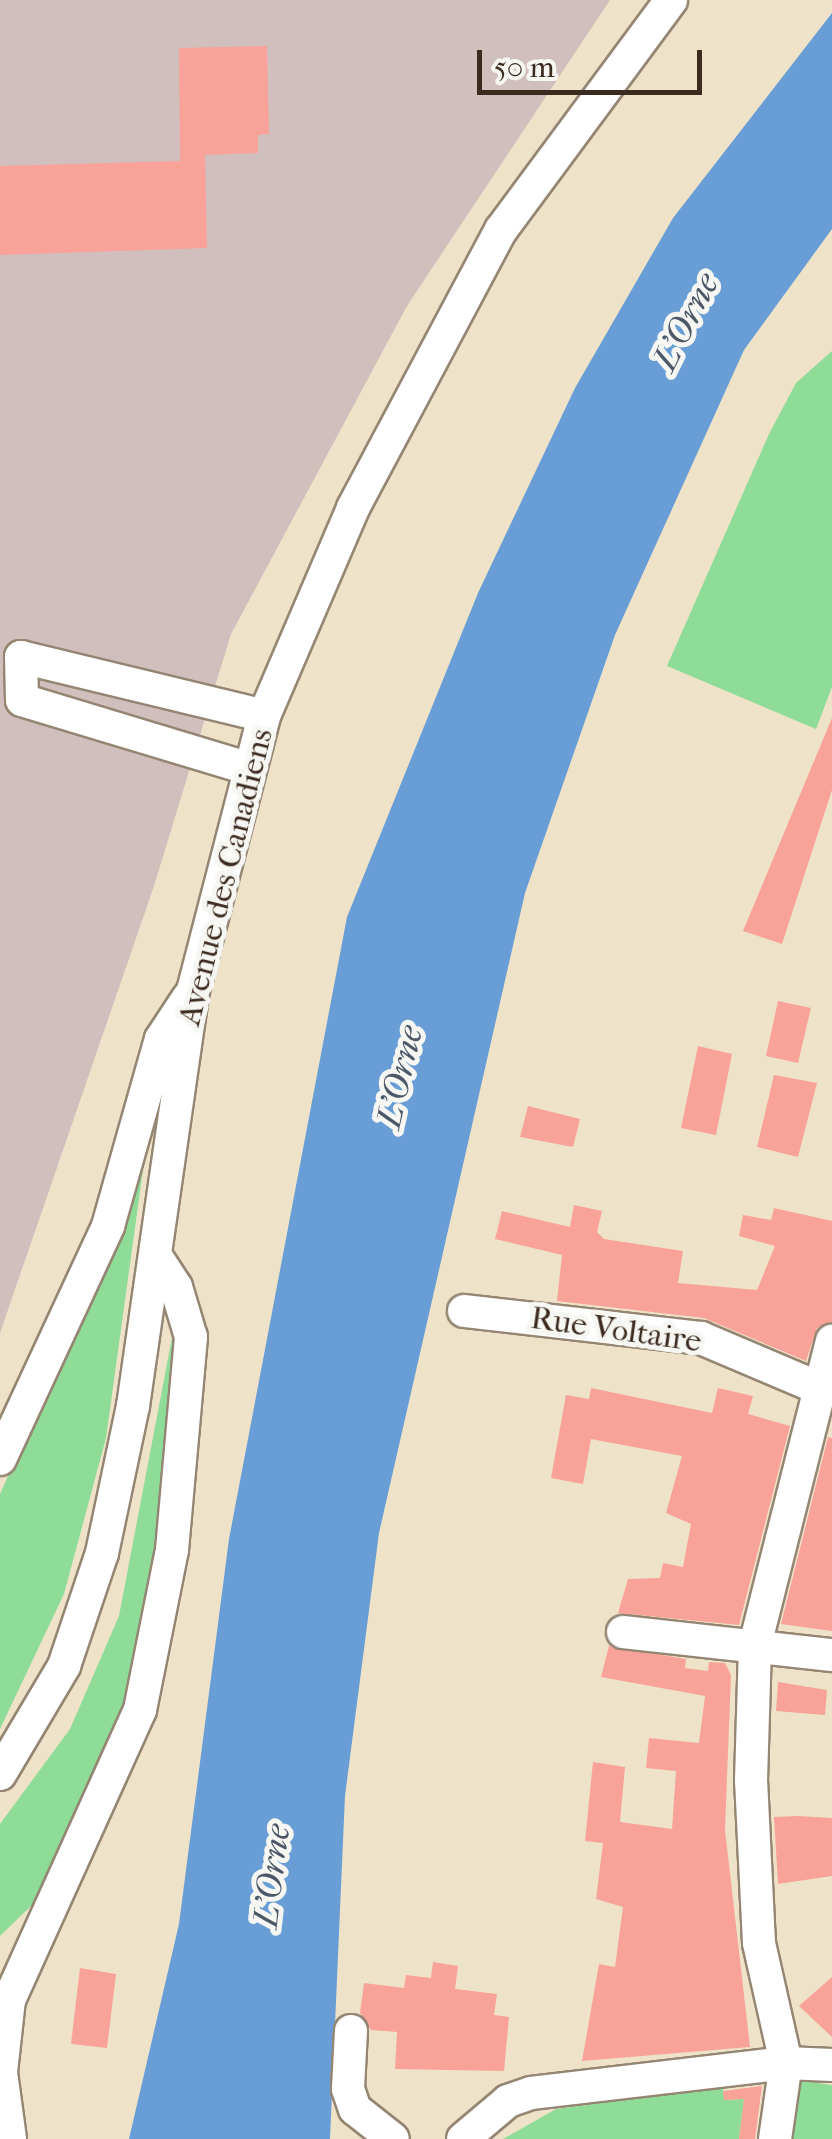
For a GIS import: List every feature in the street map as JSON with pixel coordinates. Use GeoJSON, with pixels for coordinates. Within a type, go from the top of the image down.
{"type":"FeatureCollection","features":[{"type":"Feature","properties":{"kind":"street","name":"Avenue des Canadiens"},"geometry":{"type":"LineString","coordinates":[[0,1774],[64,1666],[102,1553],[155,1256],[193,990],[246,768],[264,716],[353,508],[502,230],[670,0]]}},
{"type":"Feature","properties":{"kind":"street"},"geometry":{"type":"LineString","coordinates":[[246,768],[22,700],[21,658],[264,716]]}},
{"type":"Feature","properties":{"kind":"street"},"geometry":{"type":"LineString","coordinates":[[0,1459],[108,1226],[161,1039],[193,990]]}},
{"type":"Feature","properties":{"kind":"street"},"geometry":{"type":"LineString","coordinates":[[10,2139],[1,2072],[9,2000],[41,1919],[140,1710],[157,1642],[184,1454],[191,1337],[176,1287],[155,1256]]}},
{"type":"Feature","properties":{"kind":"street","name":"Rue Voltaire"},"geometry":{"type":"LineString","coordinates":[[464,1311],[701,1338],[827,1363]]}},
{"type":"Feature","properties":{"kind":"street"},"geometry":{"type":"LineString","coordinates":[[775,2139],[786,2062],[759,1943],[751,1780],[755,1644],[827,1363]]}},
{"type":"Feature","properties":{"kind":"street"},"geometry":{"type":"LineString","coordinates":[[623,1632],[832,1655]]}},
{"type":"Feature","properties":{"kind":"street"},"geometry":{"type":"LineString","coordinates":[[0,1948],[41,1919]]}},
{"type":"Feature","properties":{"kind":"street"},"geometry":{"type":"LineString","coordinates":[[351,2031],[348,2089],[355,2109],[393,2139]]}},
{"type":"Feature","properties":{"kind":"street"},"geometry":{"type":"LineString","coordinates":[[464,2139],[508,2101],[531,2093],[786,2062],[832,2065]]}},
{"type":"Feature","properties":{"kind":"shaded area"},"geometry":{"type":"Polygon","coordinates":[[[0,0],[610,0],[407,306],[231,634],[154,886],[0,1333],[0,0]]]}},
{"type":"Feature","properties":{"kind":"green space"},"geometry":{"type":"Polygon","coordinates":[[[832,351],[832,687],[816,729],[667,666],[769,434],[796,383],[832,351]]]}},
{"type":"Feature","properties":{"kind":"green space"},"geometry":{"type":"Polygon","coordinates":[[[146,1148],[106,1438],[64,1594],[0,1729],[0,1494],[103,1262],[146,1148]]]}},
{"type":"Feature","properties":{"kind":"green space"},"geometry":{"type":"Polygon","coordinates":[[[174,1327],[180,1414],[129,1701],[33,1904],[0,1936],[0,1824],[70,1729],[119,1616],[174,1327]]]}},
{"type":"Feature","properties":{"kind":"green space"},"geometry":{"type":"Polygon","coordinates":[[[795,2080],[832,2085],[832,2139],[785,2139],[795,2080]]]}},
{"type":"Feature","properties":{"kind":"green space"},"geometry":{"type":"Polygon","coordinates":[[[723,2087],[724,2100],[744,2099],[739,2139],[503,2139],[556,2109],[723,2087]]]}},
{"type":"Feature","properties":{"kind":"water","name":"L'Orne"},"geometry":{"type":"Polygon","coordinates":[[[832,13],[832,229],[744,350],[615,635],[525,893],[379,1533],[345,1796],[330,2139],[129,2139],[179,1924],[229,1539],[347,917],[478,593],[575,388],[673,218],[832,13]]]}},
{"type":"Feature","properties":{"kind":"building"},"geometry":{"type":"Polygon","coordinates":[[[267,46],[269,134],[258,135],[258,153],[205,155],[207,248],[0,255],[0,166],[180,161],[179,48],[267,46]]]}},
{"type":"Feature","properties":{"kind":"building"},"geometry":{"type":"Polygon","coordinates":[[[832,718],[832,790],[782,944],[743,931],[832,718]]]}},
{"type":"Feature","properties":{"kind":"building"},"geometry":{"type":"Polygon","coordinates":[[[778,1001],[811,1008],[798,1063],[766,1056],[778,1001]]]}},
{"type":"Feature","properties":{"kind":"building"},"geometry":{"type":"Polygon","coordinates":[[[698,1046],[732,1054],[716,1135],[681,1128],[698,1046]]]}},
{"type":"Feature","properties":{"kind":"building"},"geometry":{"type":"Polygon","coordinates":[[[774,1075],[817,1083],[798,1157],[757,1147],[774,1075]]]}},
{"type":"Feature","properties":{"kind":"building"},"geometry":{"type":"Polygon","coordinates":[[[528,1106],[580,1119],[573,1147],[520,1137],[528,1106]]]}},
{"type":"Feature","properties":{"kind":"building"},"geometry":{"type":"Polygon","coordinates":[[[574,1205],[602,1211],[597,1232],[604,1239],[683,1251],[678,1283],[757,1290],[775,1246],[739,1236],[743,1215],[771,1220],[774,1208],[832,1221],[832,1322],[817,1328],[806,1361],[704,1318],[557,1301],[562,1255],[495,1239],[502,1211],[570,1227],[574,1205]]]}},
{"type":"Feature","properties":{"kind":"building"},"geometry":{"type":"Polygon","coordinates":[[[591,1388],[712,1413],[718,1388],[753,1396],[748,1414],[790,1426],[739,1625],[618,1613],[628,1579],[660,1578],[663,1563],[683,1567],[691,1524],[666,1513],[682,1456],[591,1439],[583,1484],[551,1478],[566,1395],[589,1399],[591,1388]]]}},
{"type":"Feature","properties":{"kind":"building"},"geometry":{"type":"Polygon","coordinates":[[[828,1437],[832,1438],[832,1631],[781,1624],[828,1437]]]}},
{"type":"Feature","properties":{"kind":"building"},"geometry":{"type":"Polygon","coordinates":[[[609,1646],[686,1659],[685,1668],[708,1671],[709,1662],[725,1663],[731,1675],[725,1830],[750,2047],[582,2061],[599,1964],[615,1967],[623,1907],[596,1899],[603,1843],[585,1841],[593,1762],[625,1767],[620,1822],[672,1829],[676,1771],[646,1768],[649,1738],[699,1743],[705,1696],[601,1677],[609,1646]]]}},
{"type":"Feature","properties":{"kind":"building"},"geometry":{"type":"Polygon","coordinates":[[[778,1682],[827,1690],[825,1715],[776,1711],[778,1682]]]}},
{"type":"Feature","properties":{"kind":"building"},"geometry":{"type":"Polygon","coordinates":[[[774,1817],[832,1818],[832,1876],[778,1884],[774,1817]]]}},
{"type":"Feature","properties":{"kind":"building"},"geometry":{"type":"Polygon","coordinates":[[[433,1962],[458,1966],[455,1989],[497,1994],[494,2015],[509,2017],[504,2071],[395,2069],[397,2032],[371,2030],[360,2013],[364,1983],[404,1988],[406,1975],[431,1978],[433,1962]]]}},
{"type":"Feature","properties":{"kind":"building"},"geometry":{"type":"Polygon","coordinates":[[[80,1968],[116,1974],[107,2048],[71,2044],[80,1968]]]}},
{"type":"Feature","properties":{"kind":"building"},"geometry":{"type":"Polygon","coordinates":[[[832,1977],[832,2037],[799,2006],[832,1977]]]}},
{"type":"Feature","properties":{"kind":"building"},"geometry":{"type":"Polygon","coordinates":[[[762,2086],[755,2139],[739,2139],[744,2099],[724,2100],[723,2091],[762,2086]]]}}]}
